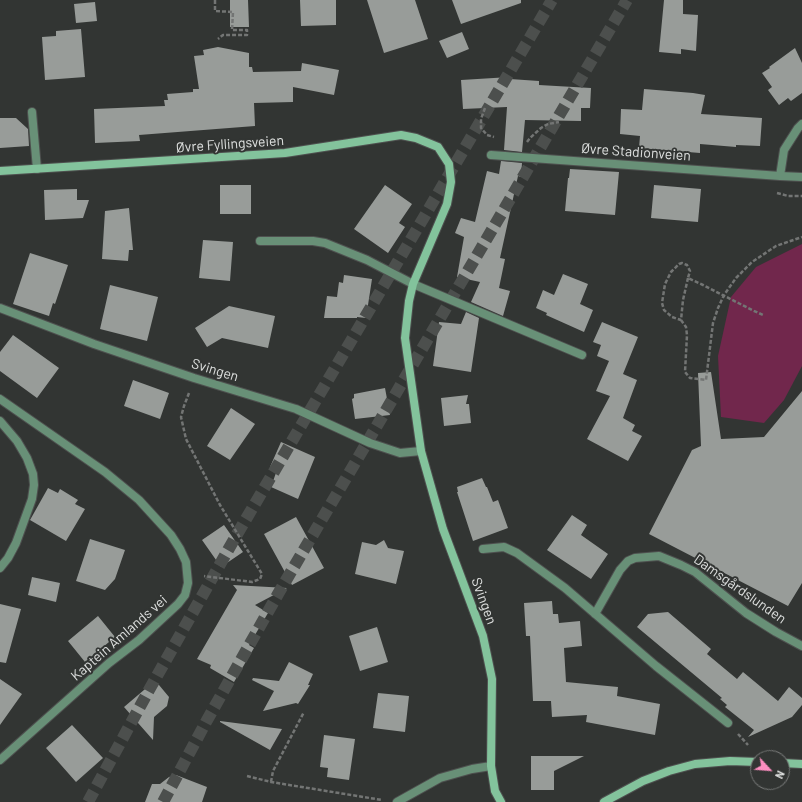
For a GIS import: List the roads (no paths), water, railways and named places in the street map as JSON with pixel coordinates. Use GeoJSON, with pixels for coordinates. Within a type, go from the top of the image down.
{"type":"FeatureCollection","features":[{"type":"Feature","properties":{"kind":"main road","name":"Øvre Fyllingsveien"},"geometry":{"type":"LineString","coordinates":[[0,171],[285,153],[401,135],[416,138],[438,147],[449,164]]}},
{"type":"Feature","properties":{"kind":"main road","name":"Svingen"},"geometry":{"type":"LineString","coordinates":[[449,164],[451,182],[447,204],[413,284],[409,301],[405,338],[421,451],[444,529],[483,636],[492,679],[491,766],[495,791],[501,802]]}},
{"type":"Feature","properties":{"kind":"main road"},"geometry":{"type":"LineString","coordinates":[[604,802],[626,789],[669,771],[695,764],[730,761],[750,762]]}},
{"type":"Feature","properties":{"kind":"main road"},"geometry":{"type":"LineString","coordinates":[[790,763],[802,764]]}},
{"type":"Feature","properties":{"kind":"street"},"geometry":{"type":"LineString","coordinates":[[32,112],[37,169]]}},
{"type":"Feature","properties":{"kind":"street"},"geometry":{"type":"LineString","coordinates":[[780,176],[784,150],[802,124]]}},
{"type":"Feature","properties":{"kind":"street","name":"Øvre Stadionveien"},"geometry":{"type":"LineString","coordinates":[[491,155],[802,177]]}},
{"type":"Feature","properties":{"kind":"street"},"geometry":{"type":"LineString","coordinates":[[260,241],[313,241],[324,243],[367,260],[413,284],[582,355]]}},
{"type":"Feature","properties":{"kind":"street","name":"Svingen"},"geometry":{"type":"LineString","coordinates":[[0,308],[94,344],[194,378],[296,409],[370,443],[400,453],[421,451]]}},
{"type":"Feature","properties":{"kind":"street","name":"Kaptein Amlands vei"},"geometry":{"type":"LineString","coordinates":[[0,399],[105,472],[138,500],[171,535],[180,549],[186,562],[188,583],[185,595],[178,604],[139,640],[109,663],[0,760]]}},
{"type":"Feature","properties":{"kind":"street"},"geometry":{"type":"LineString","coordinates":[[0,421],[17,441],[27,458],[33,474],[34,485],[32,499],[16,544],[0,568]]}},
{"type":"Feature","properties":{"kind":"street"},"geometry":{"type":"LineString","coordinates":[[483,549],[504,546],[517,552],[565,588],[656,666],[728,723]]}},
{"type":"Feature","properties":{"kind":"street","name":"Damsgårdslunden"},"geometry":{"type":"LineString","coordinates":[[595,614],[620,570],[628,561],[635,558],[659,556],[695,572],[746,613],[802,646]]}},
{"type":"Feature","properties":{"kind":"street"},"geometry":{"type":"LineString","coordinates":[[397,802],[440,778],[472,769],[491,766]]}},
{"type":"Feature","properties":{"kind":"tunnel"},"geometry":{"type":"LineString","coordinates":[[88,802],[236,536],[552,0]]}},
{"type":"Feature","properties":{"kind":"tunnel"},"geometry":{"type":"LineString","coordinates":[[163,802],[278,594],[627,0]]}}]}
